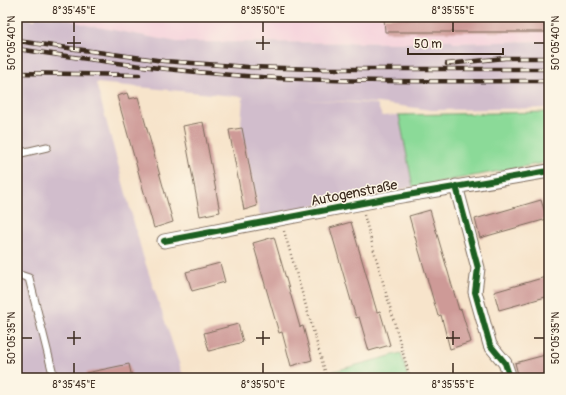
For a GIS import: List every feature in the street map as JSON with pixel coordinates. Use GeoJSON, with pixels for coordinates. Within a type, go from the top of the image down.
{"type":"FeatureCollection","features":[{"type":"Feature","properties":{"kind":"street","name":"Autogenstraße"},"geometry":{"type":"LineString","coordinates":[[164,241],[456,186],[549,171]]}},
{"type":"Feature","properties":{"kind":"street"},"geometry":{"type":"LineString","coordinates":[[456,186],[478,268],[475,292],[490,345],[505,363],[510,378]]}},
{"type":"Feature","properties":{"kind":"lane"},"geometry":{"type":"LineString","coordinates":[[17,154],[47,147]]}},
{"type":"Feature","properties":{"kind":"lane"},"geometry":{"type":"LineString","coordinates":[[17,274],[29,278],[54,378]]}},
{"type":"Feature","properties":{"kind":"path"},"geometry":{"type":"LineString","coordinates":[[361,204],[410,378]]}},
{"type":"Feature","properties":{"kind":"path"},"geometry":{"type":"LineString","coordinates":[[281,219],[327,378]]}},
{"type":"Feature","properties":{"kind":"shaded area"},"geometry":{"type":"Polygon","coordinates":[[[17,17],[35,20],[36,17],[58,17],[87,25],[177,42],[444,43],[444,40],[452,40],[453,43],[549,41],[549,108],[432,110],[378,103],[291,99],[377,104],[382,116],[399,115],[413,187],[260,216],[241,123],[244,97],[96,83],[143,256],[184,378],[17,378],[17,17]]]}},
{"type":"Feature","properties":{"kind":"shaded area"},"geometry":{"type":"Polygon","coordinates":[[[58,17],[549,17],[549,41],[452,43],[452,40],[444,40],[444,43],[177,42],[87,25],[58,17]]]}},
{"type":"Feature","properties":{"kind":"green space"},"geometry":{"type":"Polygon","coordinates":[[[549,112],[549,162],[413,187],[399,115],[549,112]]]}},
{"type":"Feature","properties":{"kind":"green space"},"geometry":{"type":"Polygon","coordinates":[[[401,353],[408,378],[309,378],[401,353]]]}},
{"type":"Feature","properties":{"kind":"building"},"geometry":{"type":"Polygon","coordinates":[[[384,17],[543,17],[546,32],[385,32],[384,17]]]}},
{"type":"Feature","properties":{"kind":"building"},"geometry":{"type":"Polygon","coordinates":[[[127,93],[129,99],[138,97],[173,222],[154,228],[117,96],[127,93]]]}},
{"type":"Feature","properties":{"kind":"building"},"geometry":{"type":"Polygon","coordinates":[[[203,122],[220,212],[200,216],[183,126],[203,122]]]}},
{"type":"Feature","properties":{"kind":"building"},"geometry":{"type":"Polygon","coordinates":[[[242,128],[257,206],[244,210],[229,130],[242,128]]]}},
{"type":"Feature","properties":{"kind":"building"},"geometry":{"type":"Polygon","coordinates":[[[541,200],[547,219],[480,238],[475,219],[541,200]]]}},
{"type":"Feature","properties":{"kind":"building"},"geometry":{"type":"Polygon","coordinates":[[[430,210],[459,310],[461,309],[471,342],[450,349],[441,315],[438,316],[409,216],[430,210]]]}},
{"type":"Feature","properties":{"kind":"building"},"geometry":{"type":"Polygon","coordinates":[[[351,222],[377,312],[380,311],[390,345],[369,351],[359,317],[356,318],[330,228],[351,222]]]}},
{"type":"Feature","properties":{"kind":"building"},"geometry":{"type":"Polygon","coordinates":[[[274,237],[300,327],[303,326],[312,360],[291,366],[282,332],[279,333],[253,243],[274,237]]]}},
{"type":"Feature","properties":{"kind":"building"},"geometry":{"type":"Polygon","coordinates":[[[220,263],[225,282],[192,291],[186,272],[220,263]]]}},
{"type":"Feature","properties":{"kind":"building"},"geometry":{"type":"Polygon","coordinates":[[[549,276],[549,296],[499,310],[494,292],[549,276]]]}},
{"type":"Feature","properties":{"kind":"building"},"geometry":{"type":"Polygon","coordinates":[[[238,324],[243,342],[209,351],[204,333],[238,324]]]}},
{"type":"Feature","properties":{"kind":"building"},"geometry":{"type":"Polygon","coordinates":[[[549,354],[549,374],[535,378],[519,378],[515,363],[549,354]]]}},
{"type":"Feature","properties":{"kind":"building"},"geometry":{"type":"Polygon","coordinates":[[[129,364],[132,378],[87,378],[86,373],[129,364]]]}},
{"type":"Feature","properties":{"kind":"railway"},"geometry":{"type":"LineString","coordinates":[[17,41],[164,61],[248,67],[317,69],[549,69]]}},
{"type":"Feature","properties":{"kind":"railway"},"geometry":{"type":"LineString","coordinates":[[17,49],[160,68],[246,76],[360,81],[549,81]]}},
{"type":"Feature","properties":{"kind":"railway"},"geometry":{"type":"LineString","coordinates":[[447,64],[505,58],[549,58]]}},
{"type":"Feature","properties":{"kind":"railway"},"geometry":{"type":"LineString","coordinates":[[17,73],[139,75]]}},
{"type":"Feature","properties":{"kind":"cycle path"},"geometry":{"type":"LineString","coordinates":[[164,241],[384,199],[549,171]]}},
{"type":"Feature","properties":{"kind":"cycle path"},"geometry":{"type":"LineString","coordinates":[[456,186],[478,268],[475,292],[490,345],[505,363],[510,378]]}}]}
